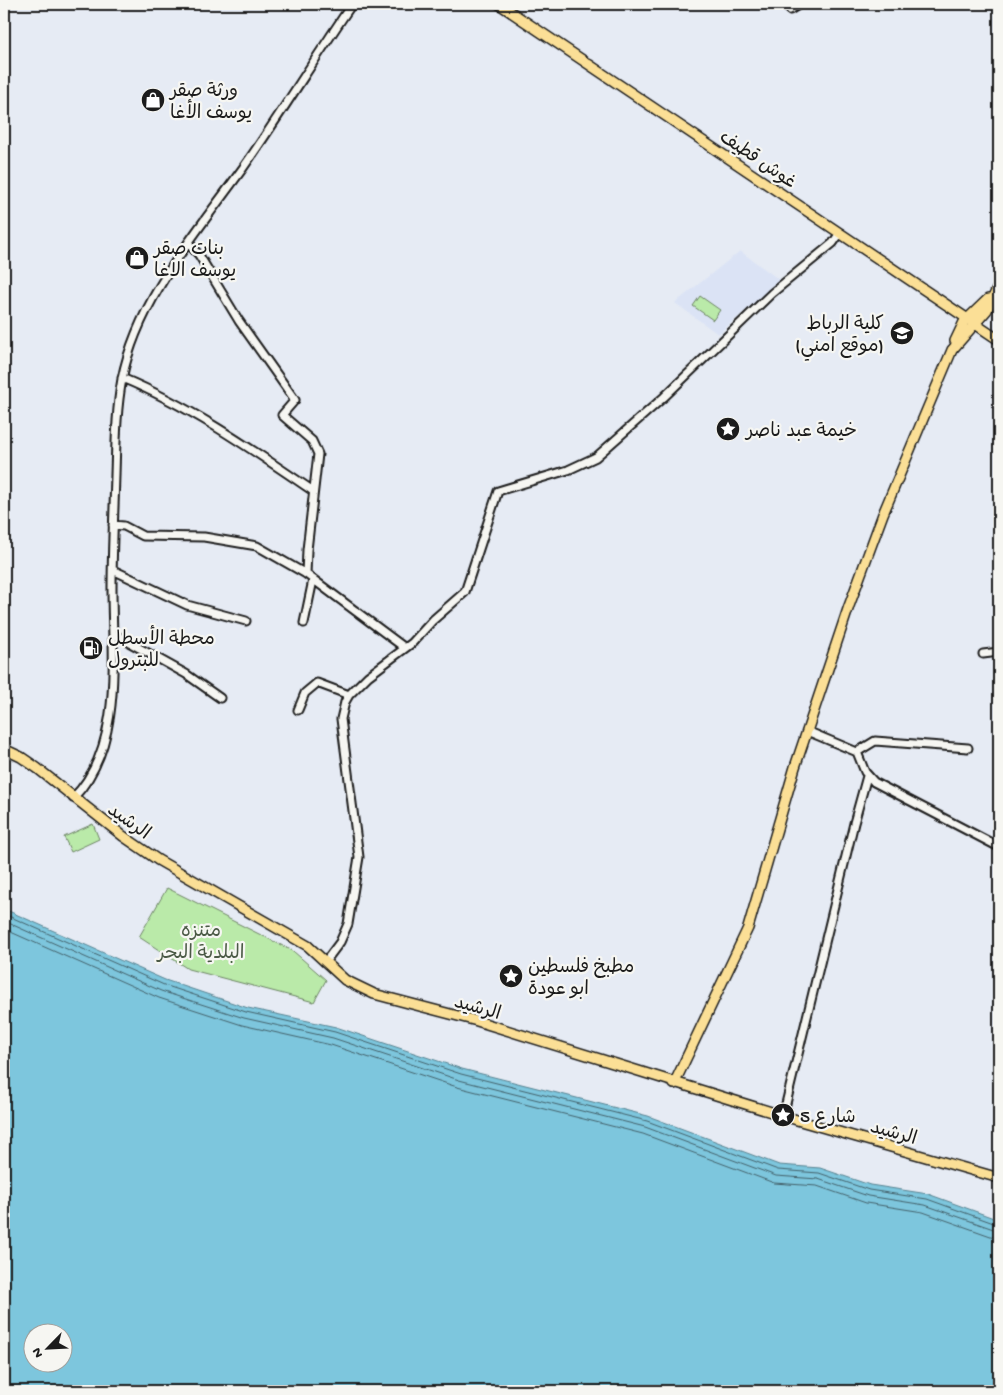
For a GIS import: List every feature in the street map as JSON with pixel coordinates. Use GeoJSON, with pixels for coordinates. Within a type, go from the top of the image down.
{"type":"FeatureCollection","features":[{"type":"Feature","properties":{"kind":"main road","name":"غوش قطيف"},"geometry":{"type":"LineString","coordinates":[[499,4],[999,340]]}},
{"type":"Feature","properties":{"kind":"main road"},"geometry":{"type":"LineString","coordinates":[[674,1084],[748,928],[807,731],[864,562],[964,322],[984,305],[999,285]]}},
{"type":"Feature","properties":{"kind":"main road"},"geometry":{"type":"LineString","coordinates":[[952,350],[987,310],[999,285]]}},
{"type":"Feature","properties":{"kind":"main road","name":"الرشيد"},"geometry":{"type":"LineString","coordinates":[[4,749],[32,764],[73,798],[158,860],[308,946],[345,980],[374,994],[477,1021],[674,1084],[999,1178]]}},
{"type":"Feature","properties":{"kind":"street"},"geometry":{"type":"LineString","coordinates":[[73,798],[86,784],[104,741],[111,693],[114,634],[113,525],[115,441],[122,378],[134,338],[147,309],[188,243],[243,167],[352,4]]}},
{"type":"Feature","properties":{"kind":"street"},"geometry":{"type":"LineString","coordinates":[[790,10],[800,4]]}},
{"type":"Feature","properties":{"kind":"street"},"geometry":{"type":"LineString","coordinates":[[325,962],[340,942],[348,924],[359,857],[341,719],[349,695],[368,676],[405,648],[465,592],[498,491],[568,470],[596,457],[664,397],[772,293],[833,244],[840,233]]}},
{"type":"Feature","properties":{"kind":"street"},"geometry":{"type":"LineString","coordinates":[[188,243],[199,255],[240,321],[295,400],[282,415],[312,440],[317,447],[319,463],[313,492],[306,550],[306,574]]}},
{"type":"Feature","properties":{"kind":"street"},"geometry":{"type":"LineString","coordinates":[[122,378],[157,393],[231,437],[313,492]]}},
{"type":"Feature","properties":{"kind":"street"},"geometry":{"type":"LineString","coordinates":[[113,525],[124,526],[143,536],[204,537],[257,546],[306,574],[405,648]]}},
{"type":"Feature","properties":{"kind":"street"},"geometry":{"type":"LineString","coordinates":[[113,570],[193,607],[246,621]]}},
{"type":"Feature","properties":{"kind":"street"},"geometry":{"type":"LineString","coordinates":[[304,623],[313,580]]}},
{"type":"Feature","properties":{"kind":"street"},"geometry":{"type":"LineString","coordinates":[[114,634],[186,674],[220,698]]}},
{"type":"Feature","properties":{"kind":"street"},"geometry":{"type":"LineString","coordinates":[[983,654],[999,652]]}},
{"type":"Feature","properties":{"kind":"street"},"geometry":{"type":"LineString","coordinates":[[298,710],[305,693],[316,683],[349,695]]}},
{"type":"Feature","properties":{"kind":"street"},"geometry":{"type":"LineString","coordinates":[[807,731],[857,752],[867,776],[888,790],[999,848]]}},
{"type":"Feature","properties":{"kind":"street"},"geometry":{"type":"LineString","coordinates":[[857,752],[875,741],[968,748]]}},
{"type":"Feature","properties":{"kind":"street"},"geometry":{"type":"LineString","coordinates":[[783,1116],[867,776]]}},
{"type":"Feature","properties":{"kind":"shaded area"},"geometry":{"type":"Polygon","coordinates":[[[740,251],[781,281],[718,334],[675,303],[740,251]]]}},
{"type":"Feature","properties":{"kind":"green space"},"geometry":{"type":"Polygon","coordinates":[[[700,296],[720,310],[713,320],[693,306],[700,296]]]}},
{"type":"Feature","properties":{"kind":"green space"},"geometry":{"type":"Polygon","coordinates":[[[93,824],[99,839],[71,852],[64,837],[93,824]]]}},
{"type":"Feature","properties":{"kind":"green space","name":"متنزه البلدية البحر"},"geometry":{"type":"Polygon","coordinates":[[[167,888],[293,951],[326,980],[314,1002],[188,969],[139,937],[167,888]]]}},
{"type":"Feature","properties":{"kind":"water"},"geometry":{"type":"Polygon","coordinates":[[[4,909],[165,980],[248,1008],[336,1027],[462,1069],[648,1116],[779,1165],[820,1168],[870,1185],[928,1194],[999,1220],[999,1391],[4,1391],[4,909]]]}},
{"type":"Feature","properties":{"kind":"place","name":"ورثة صقر يوسف الأغا"},"geometry":{"type":"Point","coordinates":[153,100]}},
{"type":"Feature","properties":{"kind":"place","name":"بنات صقر يوسف الاغا"},"geometry":{"type":"Point","coordinates":[137,258]}},
{"type":"Feature","properties":{"kind":"place","name":"كلية الرباط (موقع امني)"},"geometry":{"type":"Point","coordinates":[902,333]}},
{"type":"Feature","properties":{"kind":"place","name":"خيمة عبد ناصر"},"geometry":{"type":"Point","coordinates":[728,429]}},
{"type":"Feature","properties":{"kind":"place","name":"محطة الأسطل للبترول"},"geometry":{"type":"Point","coordinates":[91,648]}},
{"type":"Feature","properties":{"kind":"place","name":"مطبخ فلسطين ابو عودة"},"geometry":{"type":"Point","coordinates":[511,976]}},
{"type":"Feature","properties":{"kind":"place","name":"شارع 5"},"geometry":{"type":"Point","coordinates":[783,1115]}}]}
